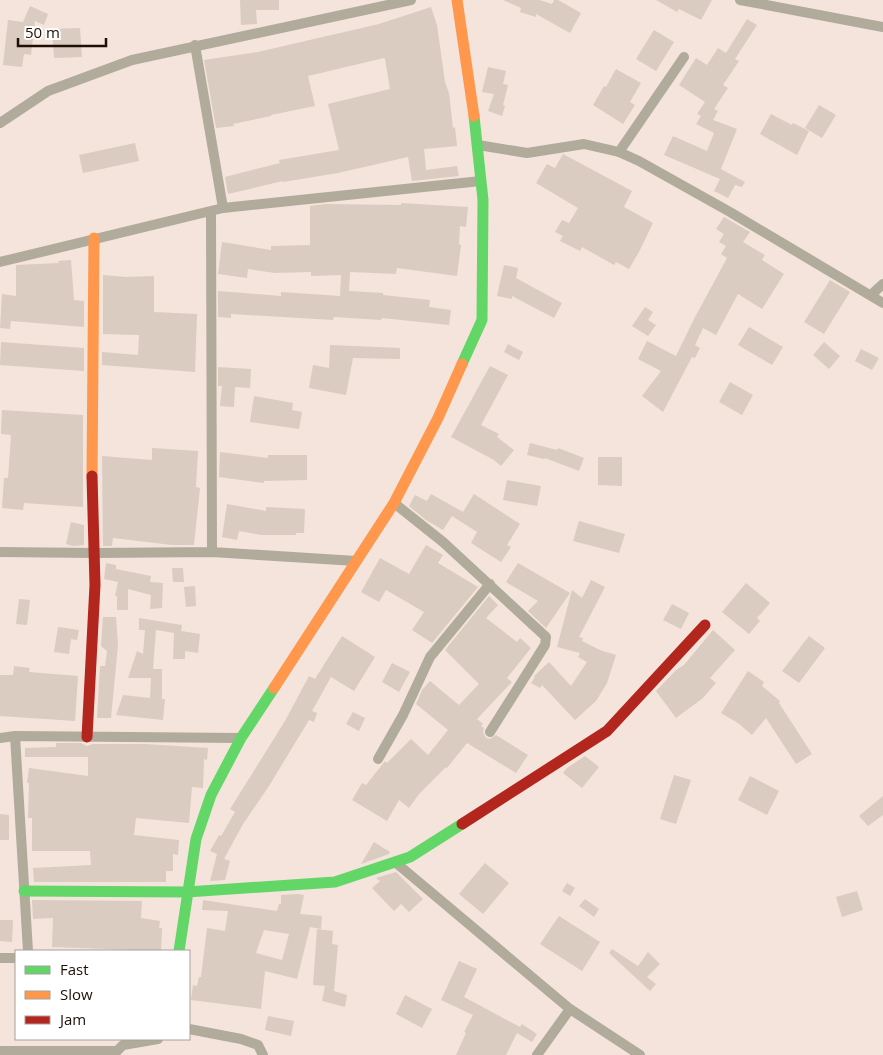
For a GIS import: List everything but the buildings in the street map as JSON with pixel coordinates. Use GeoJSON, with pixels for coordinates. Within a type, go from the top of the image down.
{"type":"FeatureCollection","features":[{"type":"Feature","properties":{"kind":"street"},"geometry":{"type":"LineString","coordinates":[[0,123],[48,91],[132,60],[411,0]]}},
{"type":"Feature","properties":{"kind":"street"},"geometry":{"type":"LineString","coordinates":[[179,950],[196,839],[212,795],[241,738],[394,503],[438,418],[482,320],[484,244],[481,181],[478,145],[457,0]]}},
{"type":"Feature","properties":{"kind":"street"},"geometry":{"type":"LineString","coordinates":[[740,0],[883,27]]}},
{"type":"Feature","properties":{"kind":"street"},"geometry":{"type":"LineString","coordinates":[[196,45],[223,208]]}},
{"type":"Feature","properties":{"kind":"street"},"geometry":{"type":"LineString","coordinates":[[618,152],[684,57]]}},
{"type":"Feature","properties":{"kind":"street"},"geometry":{"type":"LineString","coordinates":[[478,145],[527,153],[584,144],[618,152],[639,161],[730,212],[883,304]]}},
{"type":"Feature","properties":{"kind":"street"},"geometry":{"type":"LineString","coordinates":[[0,262],[223,208],[481,181]]}},
{"type":"Feature","properties":{"kind":"street"},"geometry":{"type":"LineString","coordinates":[[211,211],[212,552]]}},
{"type":"Feature","properties":{"kind":"street"},"geometry":{"type":"LineString","coordinates":[[87,737],[94,585],[92,477],[94,238]]}},
{"type":"Feature","properties":{"kind":"street"},"geometry":{"type":"LineString","coordinates":[[870,295],[883,284]]}},
{"type":"Feature","properties":{"kind":"street"},"geometry":{"type":"LineString","coordinates":[[394,503],[443,542],[546,637],[545,645],[490,732]]}},
{"type":"Feature","properties":{"kind":"street"},"geometry":{"type":"LineString","coordinates":[[0,552],[212,552],[356,561]]}},
{"type":"Feature","properties":{"kind":"street"},"geometry":{"type":"LineString","coordinates":[[378,759],[403,715],[430,657],[490,584]]}},
{"type":"Feature","properties":{"kind":"street"},"geometry":{"type":"LineString","coordinates":[[24,891],[187,892],[335,882],[410,857],[607,731],[705,625]]}},
{"type":"Feature","properties":{"kind":"street"},"geometry":{"type":"LineString","coordinates":[[0,738],[15,736],[241,738]]}},
{"type":"Feature","properties":{"kind":"street"},"geometry":{"type":"LineString","coordinates":[[15,736],[28,950]]}},
{"type":"Feature","properties":{"kind":"street"},"geometry":{"type":"LineString","coordinates":[[395,862],[570,1009],[640,1055]]}},
{"type":"Feature","properties":{"kind":"street"},"geometry":{"type":"LineString","coordinates":[[0,958],[15,958]]}},
{"type":"Feature","properties":{"kind":"street"},"geometry":{"type":"LineString","coordinates":[[537,1055],[570,1009]]}},
{"type":"Feature","properties":{"kind":"street"},"geometry":{"type":"LineString","coordinates":[[190,1029],[258,1045],[263,1055]]}},
{"type":"Feature","properties":{"kind":"street"},"geometry":{"type":"LineString","coordinates":[[0,1051],[114,1053],[123,1044],[151,1040]]}},
{"type":"Feature","properties":{"kind":"traffic: fast"},"geometry":{"type":"LineString","coordinates":[[462,364],[482,320],[483,200],[474,116]]}},
{"type":"Feature","properties":{"kind":"traffic: fast"},"geometry":{"type":"LineString","coordinates":[[179,950],[196,839],[211,795],[241,738],[274,688]]}},
{"type":"Feature","properties":{"kind":"traffic: fast"},"geometry":{"type":"LineString","coordinates":[[24,891],[187,892],[335,882],[410,857],[462,824]]}},
{"type":"Feature","properties":{"kind":"traffic: slow"},"geometry":{"type":"LineString","coordinates":[[457,0],[474,116]]}},
{"type":"Feature","properties":{"kind":"traffic: slow"},"geometry":{"type":"LineString","coordinates":[[92,476],[94,238]]}},
{"type":"Feature","properties":{"kind":"traffic: slow"},"geometry":{"type":"LineString","coordinates":[[274,688],[394,503],[438,418],[462,364]]}},
{"type":"Feature","properties":{"kind":"traffic: jam"},"geometry":{"type":"LineString","coordinates":[[87,737],[95,585],[92,476]]}},
{"type":"Feature","properties":{"kind":"traffic: jam"},"geometry":{"type":"LineString","coordinates":[[462,824],[607,731],[705,625]]}}]}
